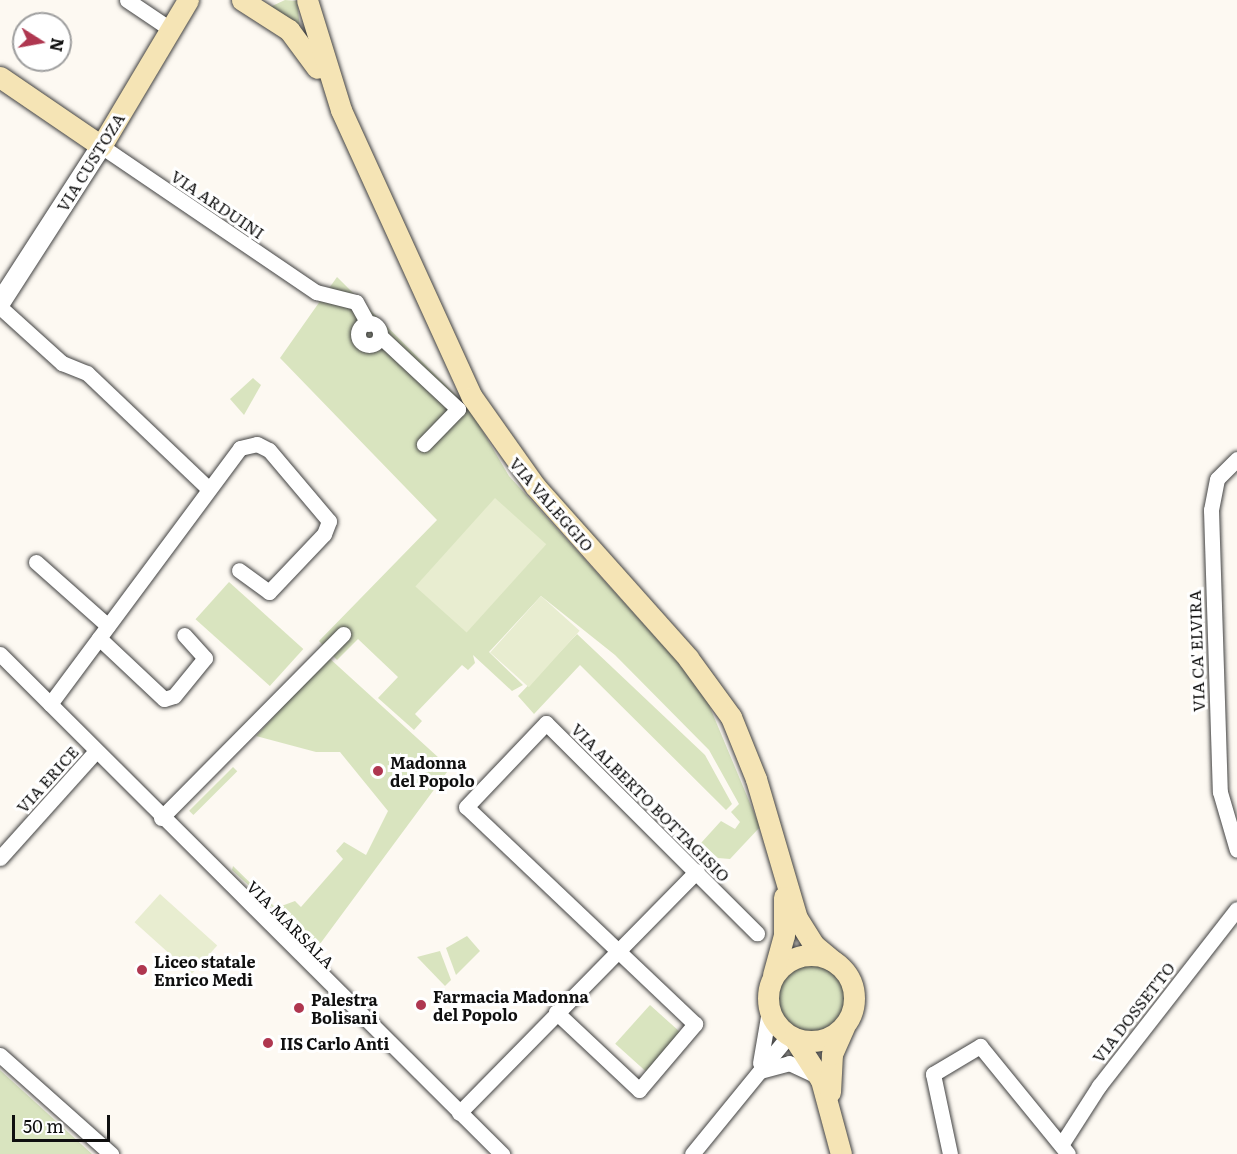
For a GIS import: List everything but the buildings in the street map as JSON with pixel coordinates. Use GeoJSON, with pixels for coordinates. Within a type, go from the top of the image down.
{"type":"FeatureCollection","features":[{"type":"Feature","properties":{"kind":"main road","name":"VIA CUSTOZA"},"geometry":{"type":"LineString","coordinates":[[101,146],[188,0]]}},
{"type":"Feature","properties":{"kind":"main road","name":"VIA CUSTOZA"},"geometry":{"type":"LineString","coordinates":[[173,24],[200,0]]}},
{"type":"Feature","properties":{"kind":"main road"},"geometry":{"type":"LineString","coordinates":[[243,0],[269,0]]}},
{"type":"Feature","properties":{"kind":"main road"},"geometry":{"type":"LineString","coordinates":[[243,0],[289,30],[306,49],[341,110]]}},
{"type":"Feature","properties":{"kind":"main road"},"geometry":{"type":"LineString","coordinates":[[308,0],[341,110]]}},
{"type":"Feature","properties":{"kind":"main road"},"geometry":{"type":"LineString","coordinates":[[0,77],[101,146]]}},
{"type":"Feature","properties":{"kind":"main road","name":"VIA VALEGGIO"},"geometry":{"type":"LineString","coordinates":[[341,110],[451,355],[496,436],[688,658],[730,717],[756,779],[783,878],[806,936],[833,961]]}},
{"type":"Feature","properties":{"kind":"main road","name":"VIA VALEGGIO"},"geometry":{"type":"LineString","coordinates":[[769,987],[784,935],[783,878]]}},
{"type":"Feature","properties":{"kind":"main road"},"geometry":{"type":"LineString","coordinates":[[830,1102],[832,1054],[846,1023],[854,996],[851,983],[833,961],[795,958],[769,987],[769,1011],[791,1037],[821,1080],[830,1102],[841,1154]]}},
{"type":"Feature","properties":{"kind":"main road"},"geometry":{"type":"LineString","coordinates":[[791,1037],[828,1038],[846,1023]]}},
{"type":"Feature","properties":{"kind":"street"},"geometry":{"type":"LineString","coordinates":[[127,0],[173,24]]}},
{"type":"Feature","properties":{"kind":"street","name":"VIA ARDUINI"},"geometry":{"type":"LineString","coordinates":[[101,146],[316,292],[356,302],[368,324],[458,409],[424,444]]}},
{"type":"Feature","properties":{"kind":"street","name":"VIA CUSTOZA"},"geometry":{"type":"LineString","coordinates":[[1,301],[101,146]]}},
{"type":"Feature","properties":{"kind":"street"},"geometry":{"type":"LineString","coordinates":[[1,301],[62,363],[87,373],[209,489]]}},
{"type":"Feature","properties":{"kind":"street"},"geometry":{"type":"LineString","coordinates":[[50,704],[240,448],[257,444],[269,450],[329,521],[324,534],[269,592],[239,570]]}},
{"type":"Feature","properties":{"kind":"street","name":"VIA CA' ELVIRA"},"geometry":{"type":"LineString","coordinates":[[1237,459],[1217,479],[1211,544],[1220,792],[1237,850]]}},
{"type":"Feature","properties":{"kind":"street"},"geometry":{"type":"LineString","coordinates":[[36,562],[164,699],[174,696],[205,658],[184,635]]}},
{"type":"Feature","properties":{"kind":"street"},"geometry":{"type":"LineString","coordinates":[[161,818],[343,634]]}},
{"type":"Feature","properties":{"kind":"street","name":"VIA MARSALA"},"geometry":{"type":"LineString","coordinates":[[1,658],[502,1154]]}},
{"type":"Feature","properties":{"kind":"street","name":"VIA ALBERTO BOTTAGISIO"},"geometry":{"type":"LineString","coordinates":[[619,949],[466,807],[546,723],[697,870],[757,933]]}},
{"type":"Feature","properties":{"kind":"street","name":"VIA ERICE"},"geometry":{"type":"LineString","coordinates":[[0,858],[96,751]]}},
{"type":"Feature","properties":{"kind":"street"},"geometry":{"type":"LineString","coordinates":[[459,1113],[697,870]]}},
{"type":"Feature","properties":{"kind":"street","name":"VIA DOSSETTO"},"geometry":{"type":"LineString","coordinates":[[1066,1148],[1099,1086],[1237,909]]}},
{"type":"Feature","properties":{"kind":"street"},"geometry":{"type":"LineString","coordinates":[[556,1012],[639,1090],[695,1024],[619,949]]}},
{"type":"Feature","properties":{"kind":"street"},"geometry":{"type":"LineString","coordinates":[[757,1072],[769,1011]]}},
{"type":"Feature","properties":{"kind":"street"},"geometry":{"type":"LineString","coordinates":[[692,1154],[757,1072],[791,1037]]}},
{"type":"Feature","properties":{"kind":"street"},"geometry":{"type":"LineString","coordinates":[[950,1154],[933,1074],[980,1046],[1066,1148]]}},
{"type":"Feature","properties":{"kind":"street"},"geometry":{"type":"LineString","coordinates":[[0,1056],[111,1154]]}},
{"type":"Feature","properties":{"kind":"street"},"geometry":{"type":"LineString","coordinates":[[757,1072],[789,1063],[821,1080]]}},
{"type":"Feature","properties":{"kind":"green space"},"geometry":{"type":"Polygon","coordinates":[[[285,0],[297,1],[300,29],[270,7],[285,0]]]}},
{"type":"Feature","properties":{"kind":"green space"},"geometry":{"type":"Polygon","coordinates":[[[337,277],[469,408],[509,476],[676,660],[709,705],[760,827],[730,859],[718,858],[701,843],[721,821],[735,829],[740,822],[731,812],[739,804],[709,750],[615,655],[541,596],[489,652],[523,685],[512,691],[473,655],[475,663],[468,670],[462,665],[415,714],[422,721],[414,730],[378,698],[398,677],[358,639],[337,660],[319,641],[437,520],[280,358],[337,277]]]}},
{"type":"Feature","properties":{"kind":"green space"},"geometry":{"type":"Polygon","coordinates":[[[253,378],[261,385],[244,415],[230,399],[253,378]]]}},
{"type":"Feature","properties":{"kind":"green space"},"geometry":{"type":"Polygon","coordinates":[[[495,498],[546,544],[467,633],[415,586],[495,498]]]}},
{"type":"Feature","properties":{"kind":"green space"},"geometry":{"type":"Polygon","coordinates":[[[229,582],[303,649],[270,686],[196,619],[229,582]]]}},
{"type":"Feature","properties":{"kind":"green space"},"geometry":{"type":"Polygon","coordinates":[[[541,596],[580,631],[529,687],[490,652],[541,596]]]}},
{"type":"Feature","properties":{"kind":"green space"},"geometry":{"type":"Polygon","coordinates":[[[577,634],[705,755],[732,804],[726,810],[580,665],[534,714],[518,696],[577,634]]]}},
{"type":"Feature","properties":{"kind":"green space"},"geometry":{"type":"Polygon","coordinates":[[[328,657],[450,768],[317,948],[232,870],[233,866],[276,908],[295,901],[301,907],[343,859],[336,851],[344,842],[366,855],[388,811],[340,752],[316,752],[256,736],[328,657]]]}},
{"type":"Feature","properties":{"kind":"green space"},"geometry":{"type":"Polygon","coordinates":[[[233,767],[237,771],[193,815],[189,811],[233,767]]]}},
{"type":"Feature","properties":{"kind":"green space"},"geometry":{"type":"Polygon","coordinates":[[[160,894],[217,946],[192,974],[135,922],[160,894]]]}},
{"type":"Feature","properties":{"kind":"green space"},"geometry":{"type":"Polygon","coordinates":[[[467,936],[480,951],[456,975],[446,948],[467,936]]]}},
{"type":"Feature","properties":{"kind":"green space"},"geometry":{"type":"Polygon","coordinates":[[[440,951],[451,980],[445,986],[417,957],[440,951]]]}},
{"type":"Feature","properties":{"kind":"green space"},"geometry":{"type":"Polygon","coordinates":[[[811,964],[824,967],[835,974],[842,985],[845,998],[842,1011],[835,1022],[824,1029],[811,1032],[798,1029],[787,1022],[780,1011],[777,998],[780,985],[787,974],[798,967],[811,964]]]}},
{"type":"Feature","properties":{"kind":"green space"},"geometry":{"type":"Polygon","coordinates":[[[650,1005],[682,1034],[647,1072],[615,1044],[650,1005]]]}},
{"type":"Feature","properties":{"kind":"green space"},"geometry":{"type":"Polygon","coordinates":[[[0,1070],[11,1080],[92,1154],[0,1154],[0,1070]]]}},
{"type":"Feature","properties":{"kind":"place","name":"Madonna del Popolo"},"geometry":{"type":"Point","coordinates":[378,771]}},
{"type":"Feature","properties":{"kind":"place","name":"Liceo statale Enrico Medi"},"geometry":{"type":"Point","coordinates":[142,970]}},
{"type":"Feature","properties":{"kind":"place","name":"Farmacia Madonna del Popolo"},"geometry":{"type":"Point","coordinates":[421,1005]}},
{"type":"Feature","properties":{"kind":"place","name":"Palestra Bolisani"},"geometry":{"type":"Point","coordinates":[299,1008]}},
{"type":"Feature","properties":{"kind":"place","name":"IIS Carlo Anti"},"geometry":{"type":"Point","coordinates":[268,1043]}}]}
